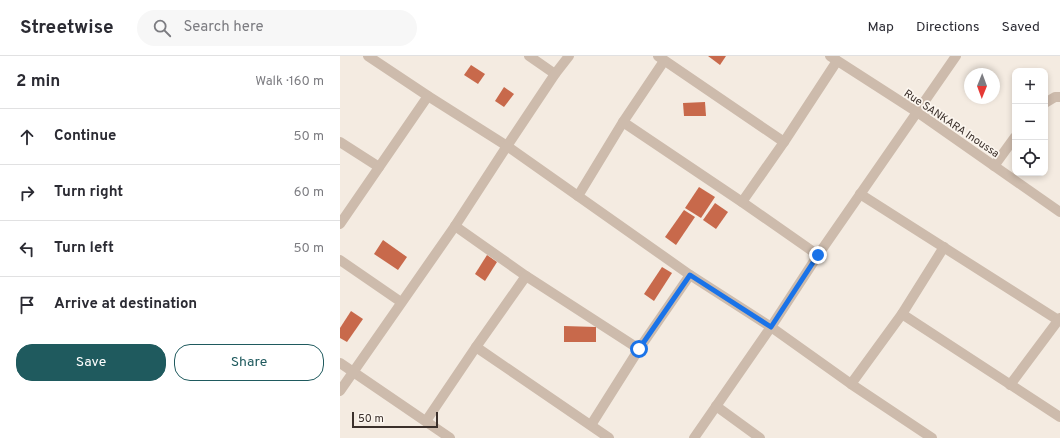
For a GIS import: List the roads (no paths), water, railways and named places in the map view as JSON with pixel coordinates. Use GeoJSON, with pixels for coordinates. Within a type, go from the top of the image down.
{"type":"FeatureCollection","features":[{"type":"Feature","properties":{"kind":"street"},"geometry":{"type":"LineString","coordinates":[[368,56],[507,146],[690,275],[771,327],[851,384],[932,438]]}},
{"type":"Feature","properties":{"kind":"street"},"geometry":{"type":"LineString","coordinates":[[529,56],[555,74]]}},
{"type":"Feature","properties":{"kind":"street"},"geometry":{"type":"LineString","coordinates":[[340,391],[455,226],[555,74],[569,56]]}},
{"type":"Feature","properties":{"kind":"street"},"geometry":{"type":"LineString","coordinates":[[694,438],[771,327],[818,255],[956,56]]}},
{"type":"Feature","properties":{"kind":"street"},"geometry":{"type":"LineString","coordinates":[[578,196],[661,58],[784,142]]}},
{"type":"Feature","properties":{"kind":"street"},"geometry":{"type":"LineString","coordinates":[[742,202],[784,142],[834,59]]}},
{"type":"Feature","properties":{"kind":"street","name":"Rue SANKARA Inoussa"},"geometry":{"type":"LineString","coordinates":[[834,59],[917,112],[1060,212]]}},
{"type":"Feature","properties":{"kind":"street"},"geometry":{"type":"LineString","coordinates":[[340,224],[428,96]]}},
{"type":"Feature","properties":{"kind":"street"},"geometry":{"type":"LineString","coordinates":[[1048,101],[1056,97],[1060,97]]}},
{"type":"Feature","properties":{"kind":"street"},"geometry":{"type":"LineString","coordinates":[[623,122],[818,255]]}},
{"type":"Feature","properties":{"kind":"street"},"geometry":{"type":"LineString","coordinates":[[994,166],[1013,140]]}},
{"type":"Feature","properties":{"kind":"street"},"geometry":{"type":"LineString","coordinates":[[340,142],[379,167]]}},
{"type":"Feature","properties":{"kind":"street"},"geometry":{"type":"LineString","coordinates":[[860,194],[1059,319],[1010,385]]}},
{"type":"Feature","properties":{"kind":"street"},"geometry":{"type":"LineString","coordinates":[[455,226],[526,276],[639,349]]}},
{"type":"Feature","properties":{"kind":"street"},"geometry":{"type":"LineString","coordinates":[[851,384],[902,314],[944,247]]}},
{"type":"Feature","properties":{"kind":"street"},"geometry":{"type":"LineString","coordinates":[[340,260],[401,302]]}},
{"type":"Feature","properties":{"kind":"street"},"geometry":{"type":"LineString","coordinates":[[591,425],[639,349],[690,275]]}},
{"type":"Feature","properties":{"kind":"street"},"geometry":{"type":"LineString","coordinates":[[426,421],[526,276]]}},
{"type":"Feature","properties":{"kind":"street"},"geometry":{"type":"LineString","coordinates":[[902,314],[1060,418]]}},
{"type":"Feature","properties":{"kind":"street"},"geometry":{"type":"LineString","coordinates":[[476,347],[609,438]]}},
{"type":"Feature","properties":{"kind":"street"},"geometry":{"type":"LineString","coordinates":[[340,363],[450,438]]}},
{"type":"Feature","properties":{"kind":"street"},"geometry":{"type":"LineString","coordinates":[[716,406],[760,438]]}}]}
